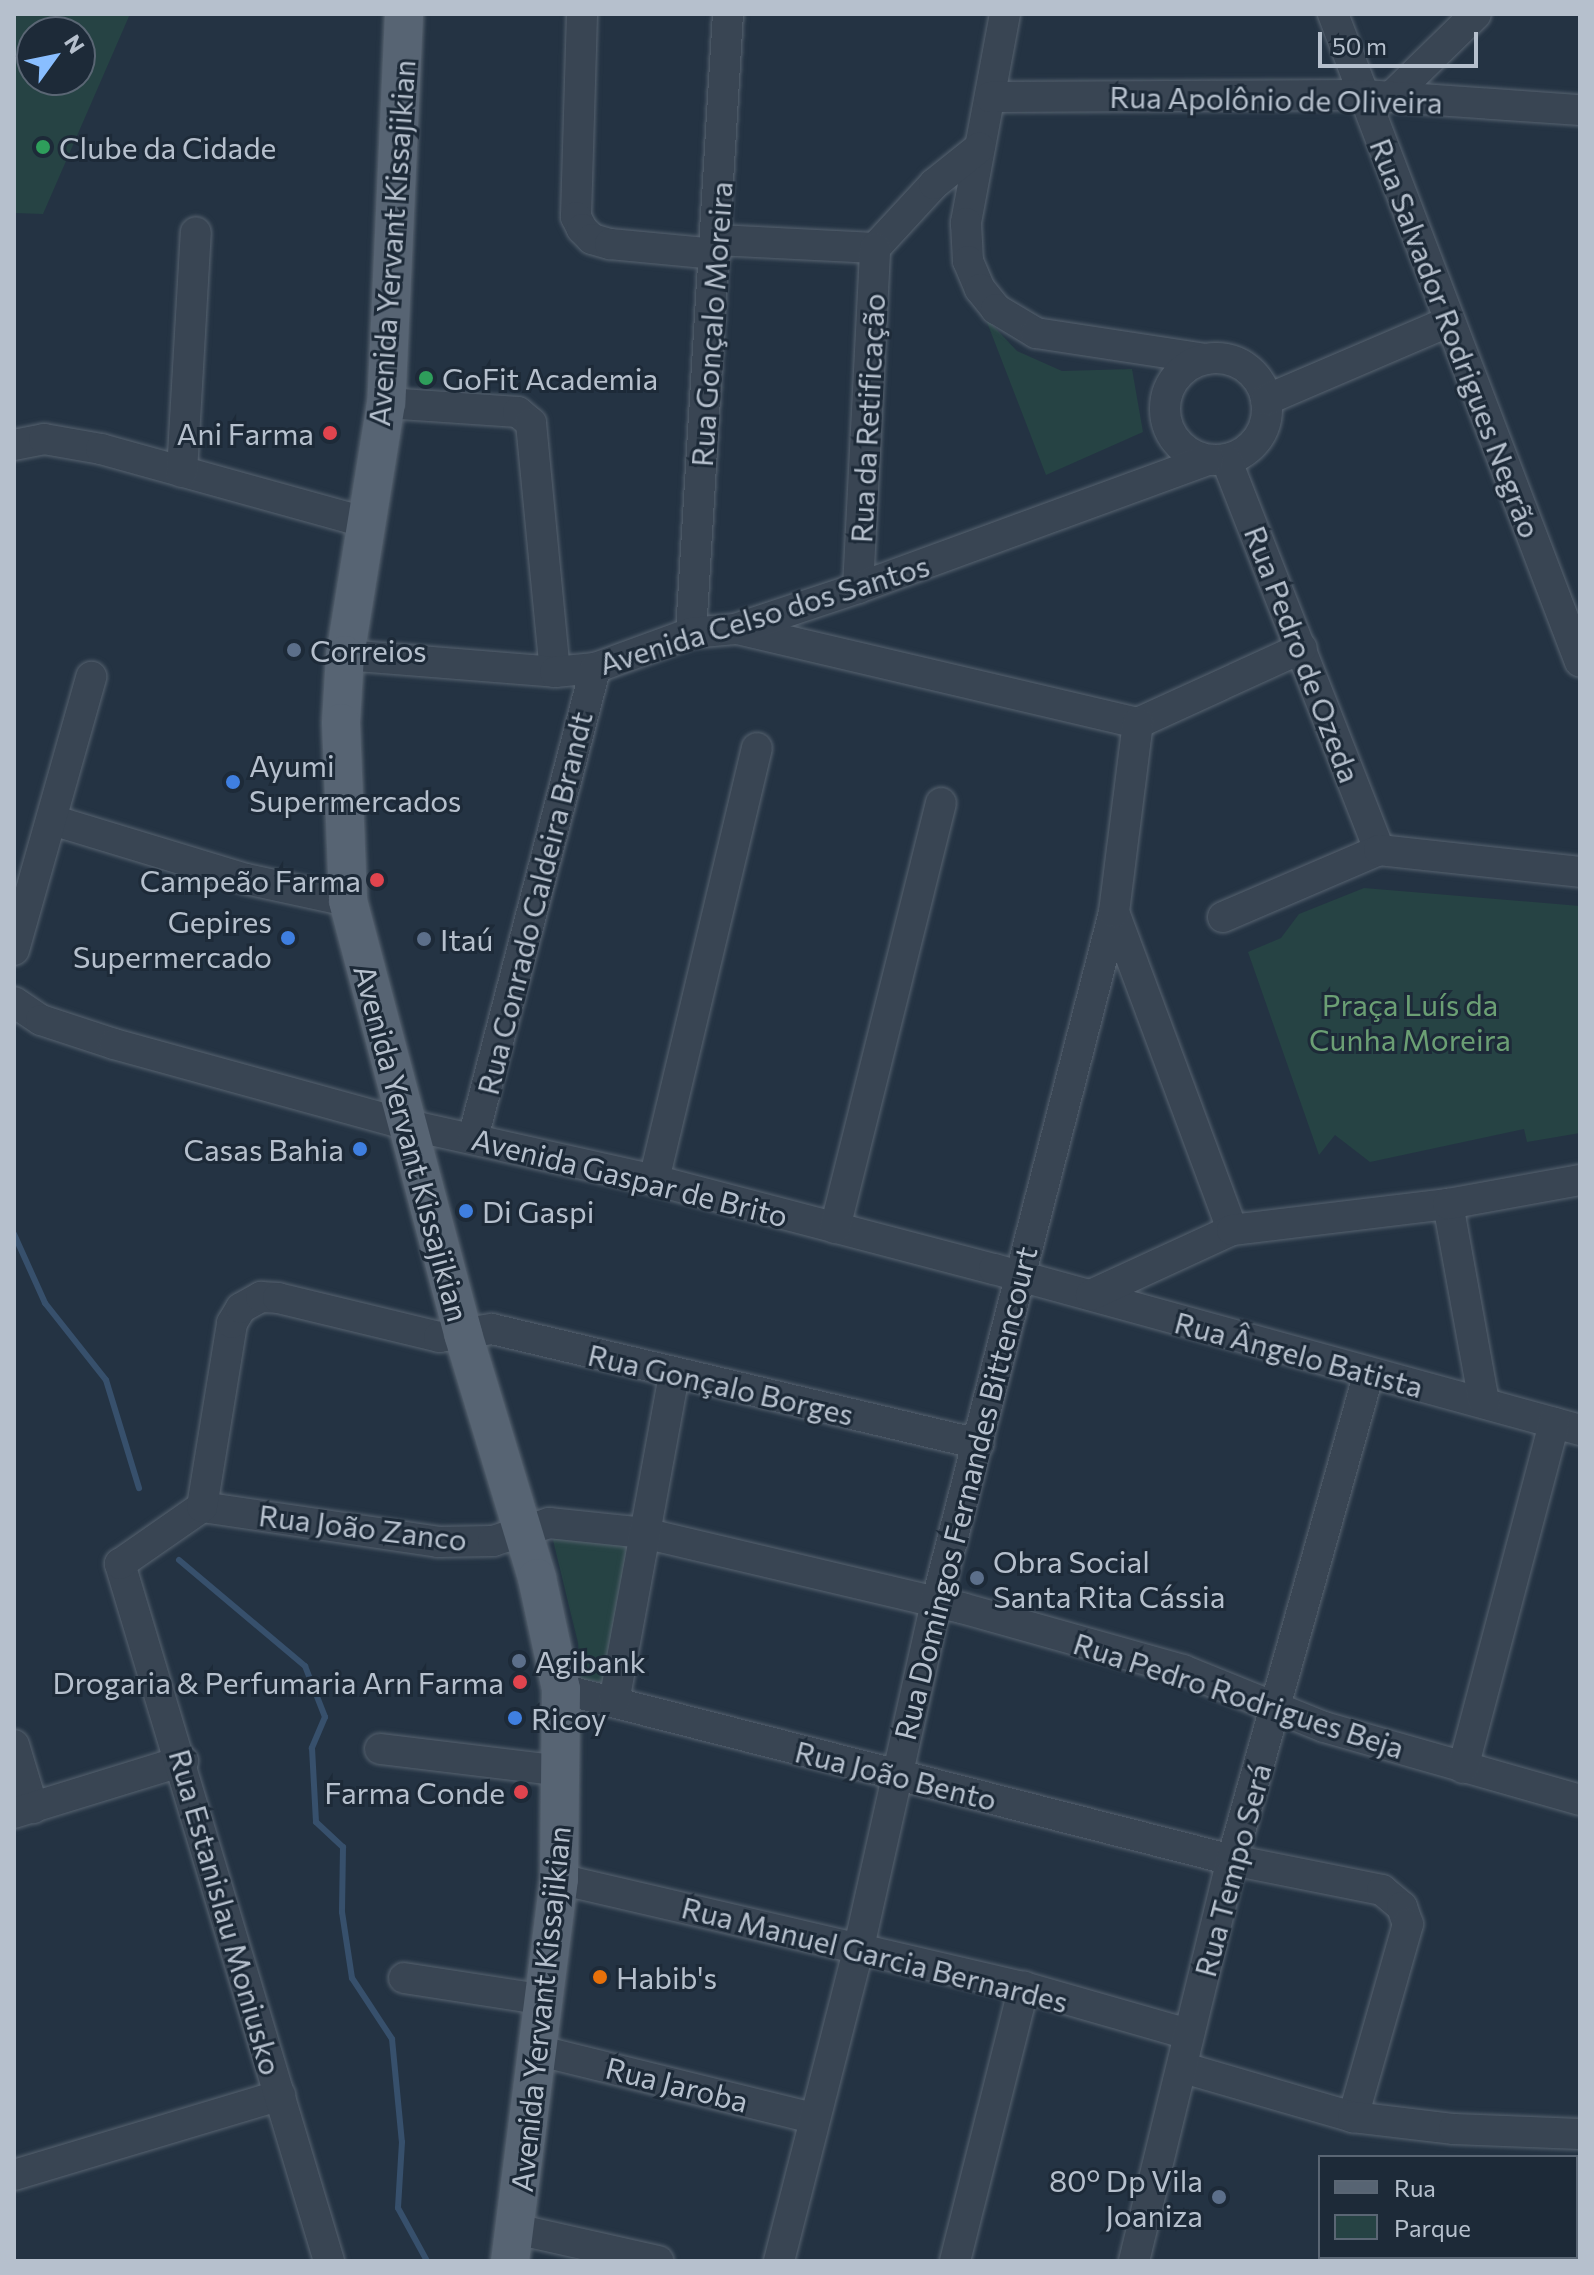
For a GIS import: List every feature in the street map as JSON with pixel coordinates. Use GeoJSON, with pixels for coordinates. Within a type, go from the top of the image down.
{"type":"FeatureCollection","features":[{"type":"Feature","properties":{"kind":"main road","name":"Avenida Yervant Kissajikian"},"geometry":{"type":"LineString","coordinates":[[404,14],[386,403],[345,655],[341,723],[348,901],[463,1334],[523,1532],[561,1689],[563,1771],[559,1879],[540,2051],[513,2245]]}},
{"type":"Feature","properties":{"kind":"street"},"geometry":{"type":"LineString","coordinates":[[582,14],[576,217],[592,239],[610,244],[875,248],[934,184],[979,148]]}},
{"type":"Feature","properties":{"kind":"street","name":"Rua Gonçalo Moreira"},"geometry":{"type":"LineString","coordinates":[[691,633],[728,14]]}},
{"type":"Feature","properties":{"kind":"street"},"geometry":{"type":"LineString","coordinates":[[1005,14],[966,223],[968,261],[980,289],[996,309],[1036,333],[1244,367],[1266,400],[1258,438],[1217,459],[1180,445],[1170,430],[1166,399],[1146,367],[1119,347]]}},
{"type":"Feature","properties":{"kind":"street","name":"Rua Salvador Rodrigues Negrão"},"geometry":{"type":"LineString","coordinates":[[1333,14],[1378,96],[1450,321],[1580,662]]}},
{"type":"Feature","properties":{"kind":"street"},"geometry":{"type":"LineString","coordinates":[[1378,96],[1476,14]]}},
{"type":"Feature","properties":{"kind":"street","name":"Rua Apolônio de Oliveira"},"geometry":{"type":"LineString","coordinates":[[990,97],[1378,96],[1574,104]]}},
{"type":"Feature","properties":{"kind":"street"},"geometry":{"type":"LineString","coordinates":[[182,472],[196,232]]}},
{"type":"Feature","properties":{"kind":"street","name":"Rua da Retificação"},"geometry":{"type":"LineString","coordinates":[[858,588],[875,248]]}},
{"type":"Feature","properties":{"kind":"street"},"geometry":{"type":"LineString","coordinates":[[1266,400],[1450,321]]}},
{"type":"Feature","properties":{"kind":"street"},"geometry":{"type":"LineString","coordinates":[[1166,399],[1182,370],[1206,359]]}},
{"type":"Feature","properties":{"kind":"street"},"geometry":{"type":"LineString","coordinates":[[386,403],[518,412],[531,423],[555,672]]}},
{"type":"Feature","properties":{"kind":"street","name":"Avenida Celso dos Santos"},"geometry":{"type":"LineString","coordinates":[[1125,492],[1154,461],[1170,430]]}},
{"type":"Feature","properties":{"kind":"street"},"geometry":{"type":"LineString","coordinates":[[14,445],[44,439],[182,472],[365,522]]}},
{"type":"Feature","properties":{"kind":"street","name":"Avenida Celso dos Santos"},"geometry":{"type":"LineString","coordinates":[[345,655],[555,672],[595,668],[691,633],[735,629],[858,588],[1217,459]]}},
{"type":"Feature","properties":{"kind":"street","name":"Rua Pedro de Ozeda"},"geometry":{"type":"LineString","coordinates":[[1217,459],[1302,648],[1379,850]]}},
{"type":"Feature","properties":{"kind":"street"},"geometry":{"type":"LineString","coordinates":[[735,629],[1138,723],[1302,648]]}},
{"type":"Feature","properties":{"kind":"street","name":"Rua Conrado Caldeira Brandt"},"geometry":{"type":"LineString","coordinates":[[473,1138],[595,668]]}},
{"type":"Feature","properties":{"kind":"street"},"geometry":{"type":"LineString","coordinates":[[14,950],[91,677]]}},
{"type":"Feature","properties":{"kind":"street","name":"Rua Domingos Fernandes Bittencourt"},"geometry":{"type":"LineString","coordinates":[[779,2261],[859,1947],[936,1603],[1114,912],[1138,723]]}},
{"type":"Feature","properties":{"kind":"street"},"geometry":{"type":"LineString","coordinates":[[654,1180],[757,748]]}},
{"type":"Feature","properties":{"kind":"street"},"geometry":{"type":"LineString","coordinates":[[835,1228],[941,803]]}},
{"type":"Feature","properties":{"kind":"street"},"geometry":{"type":"LineString","coordinates":[[52,820],[246,879],[348,901]]}},
{"type":"Feature","properties":{"kind":"street"},"geometry":{"type":"LineString","coordinates":[[1223,917],[1379,850],[1580,872]]}},
{"type":"Feature","properties":{"kind":"street"},"geometry":{"type":"LineString","coordinates":[[1114,912],[1232,1230]]}},
{"type":"Feature","properties":{"kind":"street","name":"Avenida Gaspar de Brito"},"geometry":{"type":"LineString","coordinates":[[14,1002],[41,1020],[114,1044],[408,1125],[654,1180],[1019,1276]]}},
{"type":"Feature","properties":{"kind":"street"},"geometry":{"type":"LineString","coordinates":[[1091,1295],[1232,1230],[1448,1204],[1580,1180]]}},
{"type":"Feature","properties":{"kind":"street"},"geometry":{"type":"LineString","coordinates":[[1448,1204],[1484,1403]]}},
{"type":"Feature","properties":{"kind":"street","name":"Rua Ângelo Batista"},"geometry":{"type":"LineString","coordinates":[[1019,1276],[1368,1376],[1567,1426]]}},
{"type":"Feature","properties":{"kind":"street","name":"Rua Gonçalo Borges"},"geometry":{"type":"LineString","coordinates":[[202,1507],[232,1323],[249,1301],[278,1298],[439,1337],[492,1329],[674,1375],[979,1444]]}},
{"type":"Feature","properties":{"kind":"street"},"geometry":{"type":"LineString","coordinates":[[614,1702],[674,1375]]}},
{"type":"Feature","properties":{"kind":"street","name":"Rua Tempo Será"},"geometry":{"type":"LineString","coordinates":[[1134,2261],[1184,2068],[1188,2034],[1232,1860],[1368,1376]]}},
{"type":"Feature","properties":{"kind":"street"},"geometry":{"type":"LineString","coordinates":[[1463,1768],[1567,1426]]}},
{"type":"Feature","properties":{"kind":"street","name":"Rua João Zanco"},"geometry":{"type":"LineString","coordinates":[[202,1507],[438,1542],[493,1541],[523,1532]]}},
{"type":"Feature","properties":{"kind":"street","name":"Rua Estanislau Moniusko"},"geometry":{"type":"LineString","coordinates":[[202,1507],[120,1564],[183,1761],[329,2261]]}},
{"type":"Feature","properties":{"kind":"street","name":"Rua Pedro Rodrigues Beja"},"geometry":{"type":"LineString","coordinates":[[523,1532],[549,1523],[644,1533],[936,1603],[1183,1670],[1324,1727],[1580,1800]]}},
{"type":"Feature","properties":{"kind":"street","name":"Rua João Bento"},"geometry":{"type":"LineString","coordinates":[[561,1689],[1232,1860],[1354,1880],[1382,1890],[1406,1914],[1405,1941],[1353,2117]]}},
{"type":"Feature","properties":{"kind":"street"},"geometry":{"type":"LineString","coordinates":[[14,1745],[24,1810],[183,1761]]}},
{"type":"Feature","properties":{"kind":"street"},"geometry":{"type":"LineString","coordinates":[[380,1749],[563,1771]]}},
{"type":"Feature","properties":{"kind":"street","name":"Rua Manuel Garcia Bernardes"},"geometry":{"type":"LineString","coordinates":[[559,1879],[1024,1987],[1188,2034]]}},
{"type":"Feature","properties":{"kind":"street"},"geometry":{"type":"LineString","coordinates":[[404,1978],[546,2000]]}},
{"type":"Feature","properties":{"kind":"street"},"geometry":{"type":"LineString","coordinates":[[955,2261],[1024,1987]]}},
{"type":"Feature","properties":{"kind":"street","name":"Rua Jaroba"},"geometry":{"type":"LineString","coordinates":[[540,2051],[813,2118]]}},
{"type":"Feature","properties":{"kind":"street"},"geometry":{"type":"LineString","coordinates":[[1184,2068],[1353,2117],[1454,2129],[1580,2134]]}},
{"type":"Feature","properties":{"kind":"street"},"geometry":{"type":"LineString","coordinates":[[14,2175],[280,2095]]}},
{"type":"Feature","properties":{"kind":"street"},"geometry":{"type":"LineString","coordinates":[[513,2245],[658,2261]]}},
{"type":"Feature","properties":{"kind":"green space","name":"Clube da Cidade"},"geometry":{"type":"Polygon","coordinates":[[[14,14],[130,14],[96,92],[96,16],[16,16],[16,96],[94,96],[43,214],[14,213],[14,14]]]}},
{"type":"Feature","properties":{"kind":"green space"},"geometry":{"type":"Polygon","coordinates":[[[985,317],[1017,351],[1062,371],[1132,369],[1143,432],[1046,475],[985,317]]]}},
{"type":"Feature","properties":{"kind":"green space","name":"Praça Luís da Cunha Moreira"},"geometry":{"type":"Polygon","coordinates":[[[1364,888],[1580,906],[1580,1133],[1527,1142],[1524,1129],[1370,1162],[1335,1135],[1319,1155],[1248,952],[1281,938],[1299,914],[1364,888]]]}},
{"type":"Feature","properties":{"kind":"green space"},"geometry":{"type":"Polygon","coordinates":[[[557,1536],[631,1545],[606,1683],[581,1679],[578,1643],[553,1540],[557,1536]]]}},
{"type":"Feature","properties":{"kind":"waterway"},"geometry":{"type":"LineString","coordinates":[[14,1234],[45,1303],[106,1380],[139,1488]]}},
{"type":"Feature","properties":{"kind":"waterway"},"geometry":{"type":"LineString","coordinates":[[179,1560],[305,1666],[325,1717],[312,1748],[316,1822],[343,1847],[342,1912],[352,1978],[392,2039],[402,2142],[398,2208],[427,2261]]}},
{"type":"Feature","properties":{"kind":"place","name":"Clube da Cidade"},"geometry":{"type":"Point","coordinates":[43,147]}},
{"type":"Feature","properties":{"kind":"place","name":"GoFit Academia"},"geometry":{"type":"Point","coordinates":[426,378]}},
{"type":"Feature","properties":{"kind":"place","name":"Ani Farma"},"geometry":{"type":"Point","coordinates":[330,433]}},
{"type":"Feature","properties":{"kind":"place","name":"Correios"},"geometry":{"type":"Point","coordinates":[294,650]}},
{"type":"Feature","properties":{"kind":"place","name":"Ayumi Supermercados"},"geometry":{"type":"Point","coordinates":[233,782]}},
{"type":"Feature","properties":{"kind":"place","name":"Campeão Farma"},"geometry":{"type":"Point","coordinates":[377,880]}},
{"type":"Feature","properties":{"kind":"place","name":"Gepires Supermercado"},"geometry":{"type":"Point","coordinates":[288,938]}},
{"type":"Feature","properties":{"kind":"place","name":"Itaú"},"geometry":{"type":"Point","coordinates":[424,939]}},
{"type":"Feature","properties":{"kind":"place","name":"Casas Bahia"},"geometry":{"type":"Point","coordinates":[360,1149]}},
{"type":"Feature","properties":{"kind":"place","name":"Di Gaspi"},"geometry":{"type":"Point","coordinates":[466,1211]}},
{"type":"Feature","properties":{"kind":"place","name":"Obra Social Santa Rita Cássia"},"geometry":{"type":"Point","coordinates":[977,1578]}},
{"type":"Feature","properties":{"kind":"place","name":"Agibank"},"geometry":{"type":"Point","coordinates":[519,1661]}},
{"type":"Feature","properties":{"kind":"place","name":"Drogaria & Perfumaria Arn Farma"},"geometry":{"type":"Point","coordinates":[520,1682]}},
{"type":"Feature","properties":{"kind":"place","name":"Ricoy"},"geometry":{"type":"Point","coordinates":[515,1718]}},
{"type":"Feature","properties":{"kind":"place","name":"Farma Conde"},"geometry":{"type":"Point","coordinates":[521,1792]}},
{"type":"Feature","properties":{"kind":"place","name":"Habib's"},"geometry":{"type":"Point","coordinates":[600,1977]}},
{"type":"Feature","properties":{"kind":"place","name":"80º Dp Vila Joaniza"},"geometry":{"type":"Point","coordinates":[1219,2197]}}]}
